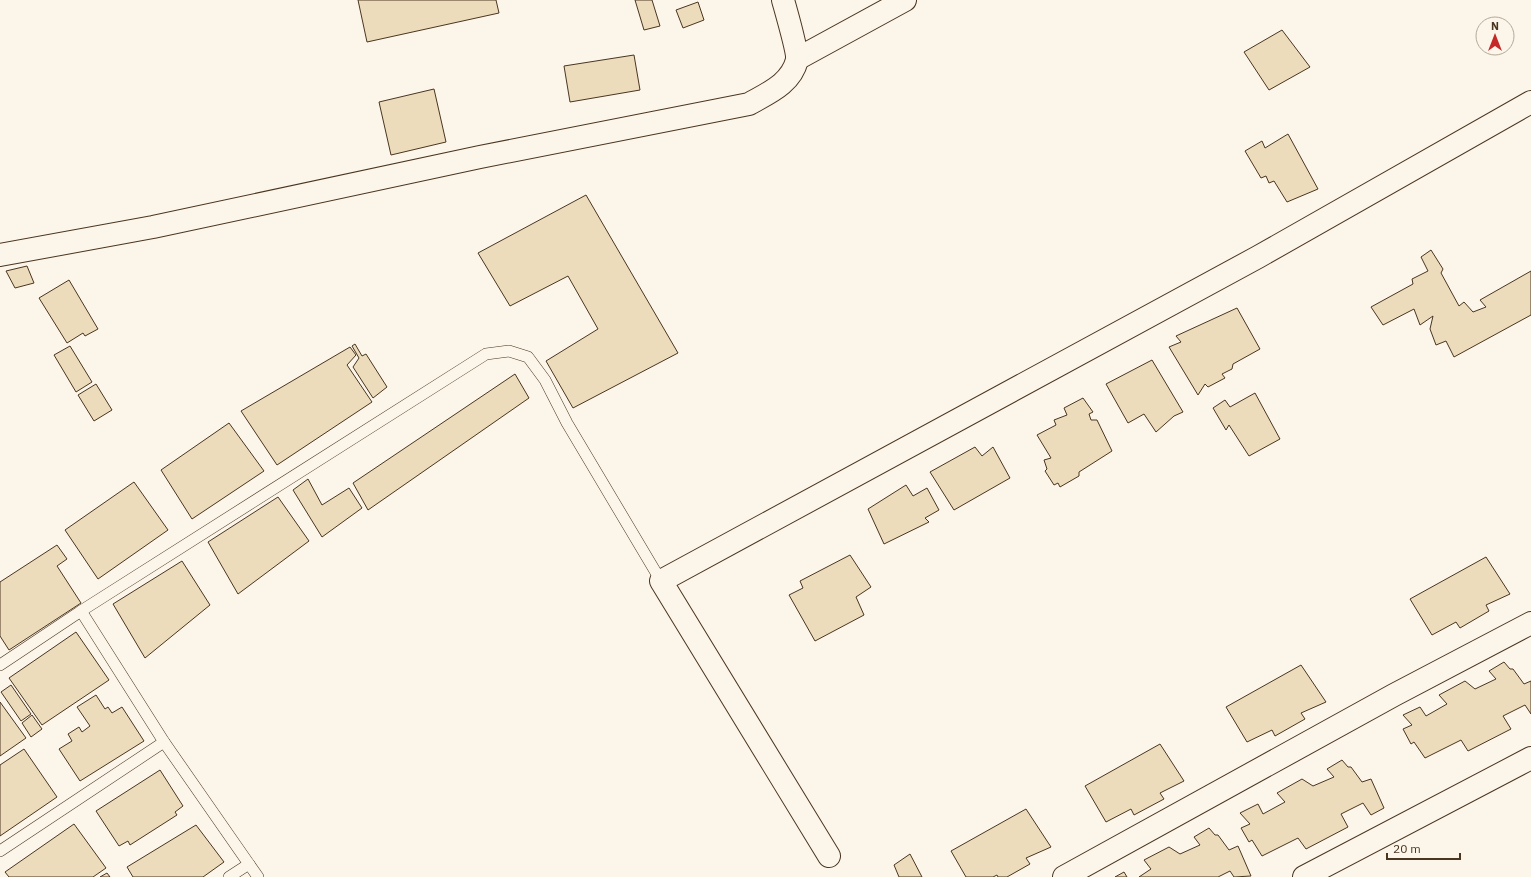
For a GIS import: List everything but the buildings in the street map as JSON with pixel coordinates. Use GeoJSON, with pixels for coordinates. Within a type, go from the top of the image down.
{"type":"FeatureCollection","features":[{"type":"Feature","properties":{"kind":"street"},"geometry":{"type":"LineString","coordinates":[[0,255],[153,227],[480,157],[749,104],[776,89],[790,77],[797,59],[783,0]]}},
{"type":"Feature","properties":{"kind":"street"},"geometry":{"type":"LineString","coordinates":[[797,59],[904,0]]}},
{"type":"Feature","properties":{"kind":"street"},"geometry":{"type":"LineString","coordinates":[[829,856],[661,581],[1258,257],[1531,102]]}},
{"type":"Feature","properties":{"kind":"street"},"geometry":{"type":"LineString","coordinates":[[1064,877],[1394,695],[1531,623]]}},
{"type":"Feature","properties":{"kind":"street"},"geometry":{"type":"LineString","coordinates":[[1304,877],[1531,758]]}},
{"type":"Feature","properties":{"kind":"lane"},"geometry":{"type":"LineString","coordinates":[[0,665],[82,611],[486,354],[509,351],[528,357],[545,380],[567,423],[661,581]]}},
{"type":"Feature","properties":{"kind":"lane"},"geometry":{"type":"LineString","coordinates":[[82,611],[164,742],[258,877]]}},
{"type":"Feature","properties":{"kind":"lane"},"geometry":{"type":"LineString","coordinates":[[0,851],[164,742]]}},
{"type":"Feature","properties":{"kind":"lane"},"geometry":{"type":"LineString","coordinates":[[229,877],[249,864]]}}]}
